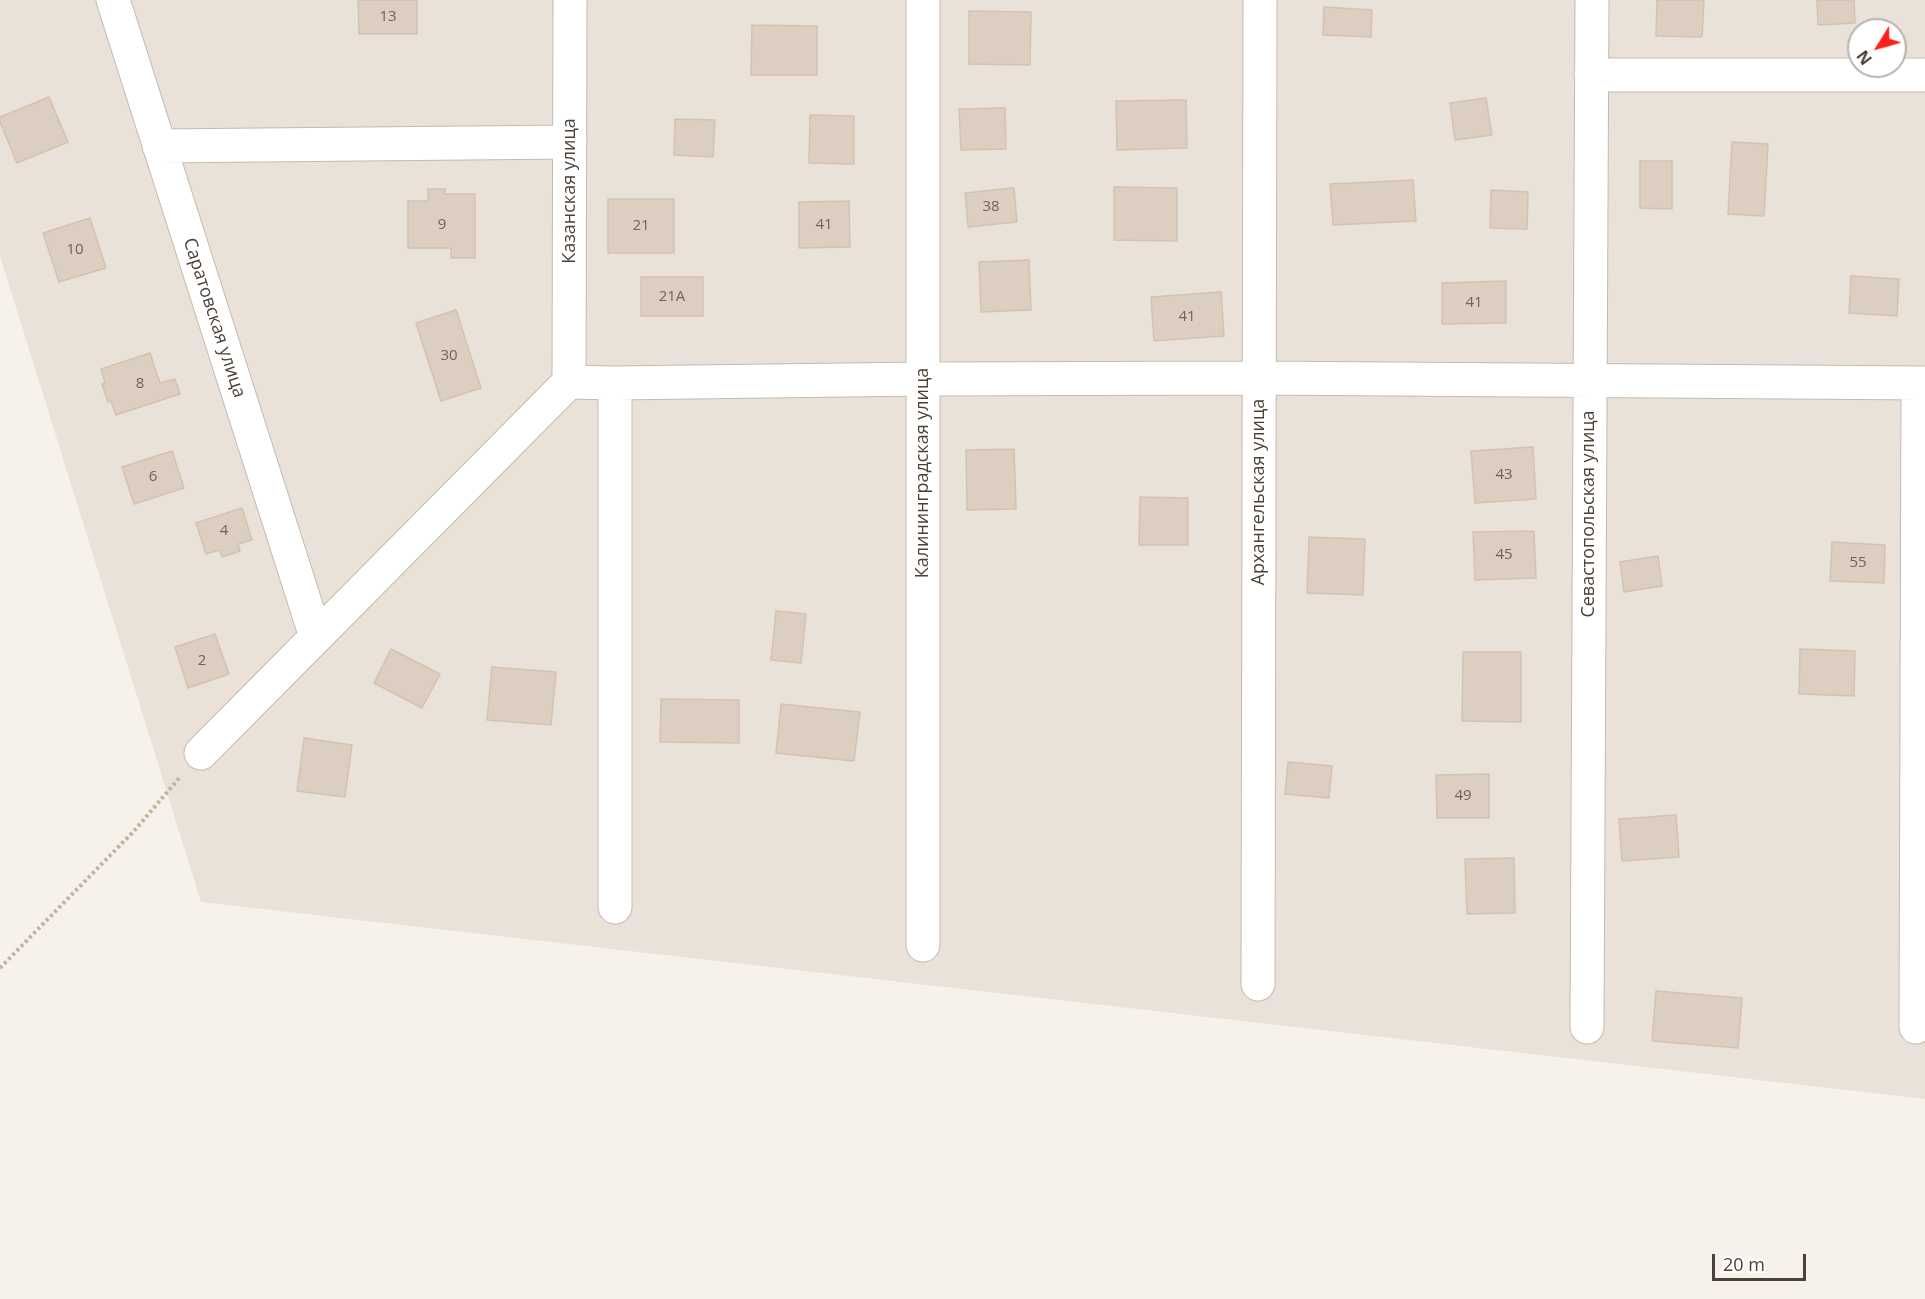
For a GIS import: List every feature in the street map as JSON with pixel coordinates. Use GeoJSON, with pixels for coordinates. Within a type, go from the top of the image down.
{"type":"FeatureCollection","features":[{"type":"Feature","properties":{"kind":"street","name":"Саратовская улица"},"geometry":{"type":"LineString","coordinates":[[112,0],[316,637]]}},
{"type":"Feature","properties":{"kind":"street","name":"Казанская улица"},"geometry":{"type":"LineString","coordinates":[[569,382],[570,0]]}},
{"type":"Feature","properties":{"kind":"street","name":"Калининградская улица"},"geometry":{"type":"LineString","coordinates":[[923,0],[923,945]]}},
{"type":"Feature","properties":{"kind":"street","name":"Архангельская улица"},"geometry":{"type":"LineString","coordinates":[[1258,984],[1260,0]]}},
{"type":"Feature","properties":{"kind":"street","name":"Севастопольская улица"},"geometry":{"type":"LineString","coordinates":[[1587,1028],[1592,0]]}},
{"type":"Feature","properties":{"kind":"street"},"geometry":{"type":"LineString","coordinates":[[1591,75],[1925,75]]}},
{"type":"Feature","properties":{"kind":"street"},"geometry":{"type":"LineString","coordinates":[[159,146],[570,142]]}},
{"type":"Feature","properties":{"kind":"street"},"geometry":{"type":"LineString","coordinates":[[201,753],[569,382],[1260,378],[1922,383],[1916,1028]]}},
{"type":"Feature","properties":{"kind":"street"},"geometry":{"type":"LineString","coordinates":[[615,382],[615,907]]}},
{"type":"Feature","properties":{"kind":"path"},"geometry":{"type":"LineString","coordinates":[[0,968],[134,831],[201,753]]}},
{"type":"Feature","properties":{"kind":"shaded area"},"geometry":{"type":"Polygon","coordinates":[[[0,0],[1925,0],[1925,1099],[201,902],[0,256],[0,0]]]}},
{"type":"Feature","properties":{"kind":"building"},"geometry":{"type":"Polygon","coordinates":[[[358,0],[417,0],[417,34],[359,34],[358,0]]]}},
{"type":"Feature","properties":{"kind":"building"},"geometry":{"type":"Polygon","coordinates":[[[1657,0],[1704,0],[1702,37],[1656,36],[1657,0]]]}},
{"type":"Feature","properties":{"kind":"building"},"geometry":{"type":"Polygon","coordinates":[[[1817,0],[1854,0],[1855,18],[1847,18],[1847,23],[1818,25],[1817,0]]]}},
{"type":"Feature","properties":{"kind":"building"},"geometry":{"type":"Polygon","coordinates":[[[1324,7],[1372,10],[1371,37],[1323,35],[1324,7]]]}},
{"type":"Feature","properties":{"kind":"building"},"geometry":{"type":"Polygon","coordinates":[[[969,11],[1031,12],[1030,65],[969,64],[969,11]]]}},
{"type":"Feature","properties":{"kind":"building"},"geometry":{"type":"Polygon","coordinates":[[[752,25],[817,26],[817,75],[751,75],[752,25]]]}},
{"type":"Feature","properties":{"kind":"building"},"geometry":{"type":"Polygon","coordinates":[[[49,97],[68,142],[17,163],[0,117],[49,97]]]}},
{"type":"Feature","properties":{"kind":"building"},"geometry":{"type":"Polygon","coordinates":[[[1486,98],[1492,135],[1455,140],[1450,103],[1486,98]]]}},
{"type":"Feature","properties":{"kind":"building"},"geometry":{"type":"Polygon","coordinates":[[[1186,100],[1187,148],[1117,150],[1116,101],[1186,100]]]}},
{"type":"Feature","properties":{"kind":"building"},"geometry":{"type":"Polygon","coordinates":[[[1005,108],[1006,149],[961,150],[959,109],[1005,108]]]}},
{"type":"Feature","properties":{"kind":"building"},"geometry":{"type":"Polygon","coordinates":[[[810,115],[854,116],[854,164],[809,163],[810,115]]]}},
{"type":"Feature","properties":{"kind":"building"},"geometry":{"type":"Polygon","coordinates":[[[675,119],[715,120],[713,157],[674,155],[675,119]]]}},
{"type":"Feature","properties":{"kind":"building"},"geometry":{"type":"Polygon","coordinates":[[[1732,142],[1768,144],[1764,216],[1728,214],[1732,142]]]}},
{"type":"Feature","properties":{"kind":"building"},"geometry":{"type":"Polygon","coordinates":[[[1640,161],[1672,161],[1672,209],[1640,208],[1640,161]]]}},
{"type":"Feature","properties":{"kind":"building"},"geometry":{"type":"Polygon","coordinates":[[[1413,180],[1416,221],[1333,225],[1330,184],[1413,180]]]}},
{"type":"Feature","properties":{"kind":"building"},"geometry":{"type":"Polygon","coordinates":[[[1114,187],[1177,188],[1177,241],[1114,240],[1114,187]]]}},
{"type":"Feature","properties":{"kind":"building"},"geometry":{"type":"Polygon","coordinates":[[[1014,188],[1017,222],[968,227],[965,193],[1014,188]]]}},
{"type":"Feature","properties":{"kind":"building"},"geometry":{"type":"Polygon","coordinates":[[[428,189],[445,189],[445,194],[475,194],[475,258],[451,258],[451,248],[408,248],[408,201],[428,201],[428,189]]]}},
{"type":"Feature","properties":{"kind":"building"},"geometry":{"type":"Polygon","coordinates":[[[1491,190],[1528,192],[1527,229],[1490,228],[1491,190]]]}},
{"type":"Feature","properties":{"kind":"building"},"geometry":{"type":"Polygon","coordinates":[[[608,199],[674,199],[674,253],[608,253],[608,199]]]}},
{"type":"Feature","properties":{"kind":"building"},"geometry":{"type":"Polygon","coordinates":[[[849,201],[850,247],[799,248],[799,202],[849,201]]]}},
{"type":"Feature","properties":{"kind":"building"},"geometry":{"type":"Polygon","coordinates":[[[90,218],[106,268],[59,282],[43,233],[90,218]]]}},
{"type":"Feature","properties":{"kind":"building"},"geometry":{"type":"Polygon","coordinates":[[[1029,260],[1031,310],[981,312],[979,262],[1029,260]]]}},
{"type":"Feature","properties":{"kind":"building"},"geometry":{"type":"Polygon","coordinates":[[[1851,276],[1899,279],[1897,316],[1849,313],[1851,276]]]}},
{"type":"Feature","properties":{"kind":"building"},"geometry":{"type":"Polygon","coordinates":[[[641,277],[703,277],[703,316],[641,316],[641,277]]]}},
{"type":"Feature","properties":{"kind":"building"},"geometry":{"type":"Polygon","coordinates":[[[1506,281],[1506,323],[1442,324],[1442,283],[1506,281]]]}},
{"type":"Feature","properties":{"kind":"building"},"geometry":{"type":"Polygon","coordinates":[[[1221,292],[1224,336],[1154,341],[1151,297],[1221,292]]]}},
{"type":"Feature","properties":{"kind":"building"},"geometry":{"type":"Polygon","coordinates":[[[456,310],[481,388],[441,401],[416,323],[456,310]]]}},
{"type":"Feature","properties":{"kind":"building"},"geometry":{"type":"Polygon","coordinates":[[[150,353],[160,383],[175,379],[180,394],[116,415],[111,401],[108,402],[102,384],[105,383],[101,369],[150,353]]]}},
{"type":"Feature","properties":{"kind":"building"},"geometry":{"type":"Polygon","coordinates":[[[1533,447],[1536,499],[1475,503],[1471,451],[1533,447]]]}},
{"type":"Feature","properties":{"kind":"building"},"geometry":{"type":"Polygon","coordinates":[[[1014,449],[1016,509],[967,510],[966,450],[1014,449]]]}},
{"type":"Feature","properties":{"kind":"building"},"geometry":{"type":"Polygon","coordinates":[[[172,451],[184,488],[134,504],[122,467],[172,451]]]}},
{"type":"Feature","properties":{"kind":"building"},"geometry":{"type":"Polygon","coordinates":[[[1140,497],[1188,498],[1188,545],[1139,545],[1140,497]]]}},
{"type":"Feature","properties":{"kind":"building"},"geometry":{"type":"Polygon","coordinates":[[[242,508],[252,540],[238,544],[240,551],[222,557],[220,550],[206,554],[196,523],[242,508]]]}},
{"type":"Feature","properties":{"kind":"building"},"geometry":{"type":"Polygon","coordinates":[[[1534,531],[1536,578],[1475,580],[1473,532],[1534,531]]]}},
{"type":"Feature","properties":{"kind":"building"},"geometry":{"type":"Polygon","coordinates":[[[1309,537],[1365,539],[1363,595],[1307,593],[1309,537]]]}},
{"type":"Feature","properties":{"kind":"building"},"geometry":{"type":"Polygon","coordinates":[[[1832,542],[1885,545],[1884,583],[1830,581],[1832,542]]]}},
{"type":"Feature","properties":{"kind":"building"},"geometry":{"type":"Polygon","coordinates":[[[1658,556],[1662,586],[1624,592],[1620,562],[1658,556]]]}},
{"type":"Feature","properties":{"kind":"building"},"geometry":{"type":"Polygon","coordinates":[[[776,611],[806,614],[801,663],[771,660],[776,611]]]}},
{"type":"Feature","properties":{"kind":"building"},"geometry":{"type":"Polygon","coordinates":[[[215,634],[229,674],[188,688],[175,647],[215,634]]]}},
{"type":"Feature","properties":{"kind":"building"},"geometry":{"type":"Polygon","coordinates":[[[391,649],[440,674],[422,708],[374,683],[391,649]]]}},
{"type":"Feature","properties":{"kind":"building"},"geometry":{"type":"Polygon","coordinates":[[[1800,649],[1855,651],[1854,696],[1799,694],[1800,649]]]}},
{"type":"Feature","properties":{"kind":"building"},"geometry":{"type":"Polygon","coordinates":[[[1463,652],[1521,652],[1521,722],[1462,721],[1463,652]]]}},
{"type":"Feature","properties":{"kind":"building"},"geometry":{"type":"Polygon","coordinates":[[[492,667],[556,672],[551,725],[487,720],[492,667]]]}},
{"type":"Feature","properties":{"kind":"building"},"geometry":{"type":"Polygon","coordinates":[[[661,699],[739,700],[739,743],[660,742],[661,699]]]}},
{"type":"Feature","properties":{"kind":"building"},"geometry":{"type":"Polygon","coordinates":[[[781,704],[860,712],[854,761],[776,753],[781,704]]]}},
{"type":"Feature","properties":{"kind":"building"},"geometry":{"type":"Polygon","coordinates":[[[304,738],[352,745],[345,797],[297,791],[304,738]]]}},
{"type":"Feature","properties":{"kind":"building"},"geometry":{"type":"Polygon","coordinates":[[[1288,762],[1332,766],[1329,798],[1285,794],[1288,762]]]}},
{"type":"Feature","properties":{"kind":"building"},"geometry":{"type":"Polygon","coordinates":[[[1489,774],[1489,818],[1437,818],[1436,775],[1489,774]]]}},
{"type":"Feature","properties":{"kind":"building"},"geometry":{"type":"Polygon","coordinates":[[[1676,815],[1679,857],[1622,861],[1619,819],[1676,815]]]}},
{"type":"Feature","properties":{"kind":"building"},"geometry":{"type":"Polygon","coordinates":[[[1514,858],[1515,913],[1467,914],[1465,859],[1514,858]]]}},
{"type":"Feature","properties":{"kind":"building"},"geometry":{"type":"Polygon","coordinates":[[[1656,991],[1742,998],[1738,1048],[1652,1041],[1656,991]]]}}]}
